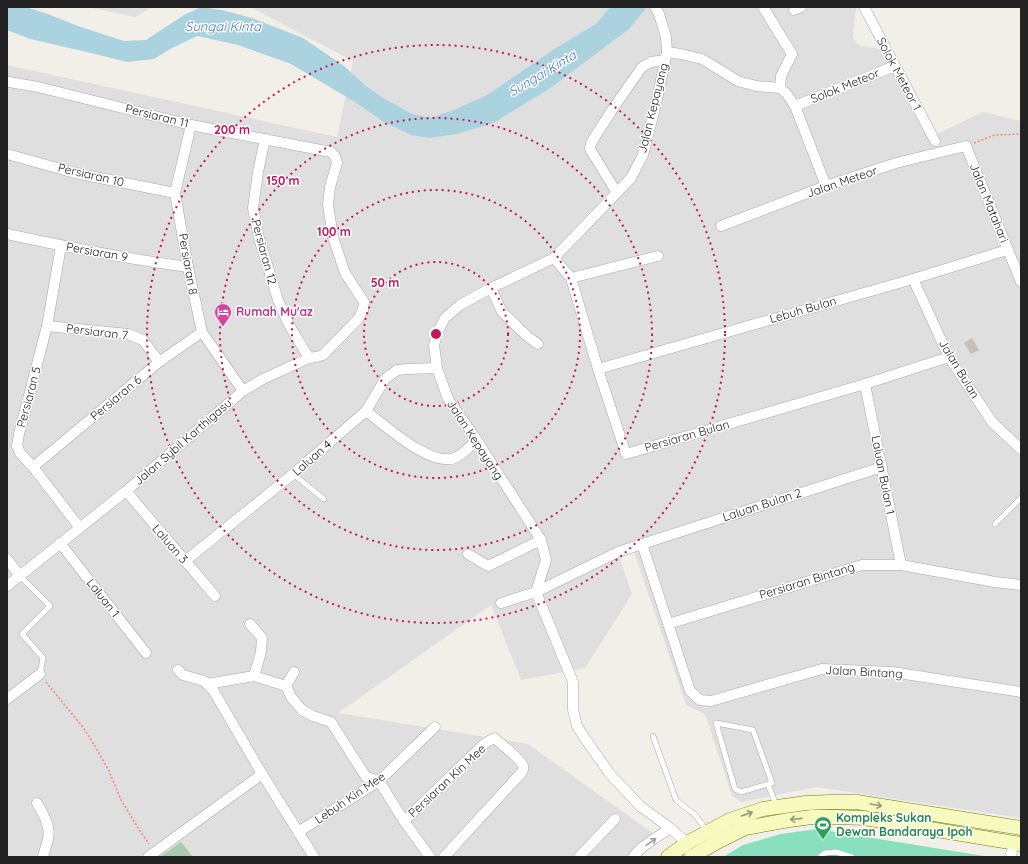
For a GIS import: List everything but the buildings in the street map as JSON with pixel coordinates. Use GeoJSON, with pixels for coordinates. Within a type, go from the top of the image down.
{"type":"FeatureCollection","features":[{"type":"Feature","properties":{"kind":"main road"},"geometry":{"type":"LineString","coordinates":[[668,857],[686,843],[730,820],[763,809],[806,803],[857,802],[1021,828]]}},
{"type":"Feature","properties":{"kind":"main road"},"geometry":{"type":"LineString","coordinates":[[686,843],[697,845],[730,829],[812,817],[864,818],[1019,841]]}},
{"type":"Feature","properties":{"kind":"main road"},"geometry":{"type":"LineString","coordinates":[[982,822],[985,827],[990,829],[1010,832],[1019,841]]}},
{"type":"Feature","properties":{"kind":"main road"},"geometry":{"type":"LineString","coordinates":[[691,857],[745,828]]}},
{"type":"Feature","properties":{"kind":"street"},"geometry":{"type":"LineString","coordinates":[[763,7],[792,54],[781,76],[780,88]]}},
{"type":"Feature","properties":{"kind":"street","name":"Solok Meteor 1"},"geometry":{"type":"LineString","coordinates":[[864,7],[935,141]]}},
{"type":"Feature","properties":{"kind":"street","name":"Jalan Kepayang"},"geometry":{"type":"LineString","coordinates":[[536,592],[546,560],[541,540],[448,399],[437,368],[434,345],[438,331],[445,318],[460,305],[491,288],[554,258],[631,178],[643,155],[666,56],[666,37],[657,11]]}},
{"type":"Feature","properties":{"kind":"street"},"geometry":{"type":"LineString","coordinates":[[617,193],[590,149],[591,143],[642,67],[666,56],[681,54],[702,59],[738,81],[756,86],[780,88],[786,93],[795,106],[826,186]]}},
{"type":"Feature","properties":{"kind":"street","name":"Solok Meteor"},"geometry":{"type":"LineString","coordinates":[[795,106],[895,66]]}},
{"type":"Feature","properties":{"kind":"street","name":"Persiaran 11"},"geometry":{"type":"LineString","coordinates":[[7,82],[38,87],[191,125],[331,152],[335,156],[337,162],[330,187],[328,205],[333,237],[346,273],[364,302],[363,310]]}},
{"type":"Feature","properties":{"kind":"street","name":"Persiaran 8"},"geometry":{"type":"LineString","coordinates":[[191,125],[175,193],[188,267],[202,332],[243,391]]}},
{"type":"Feature","properties":{"kind":"street","name":"Persiaran 12"},"geometry":{"type":"LineString","coordinates":[[265,139],[258,172],[253,208],[254,216],[259,238],[278,300],[289,325],[309,358]]}},
{"type":"Feature","properties":{"kind":"street","name":"Jalan Meteor"},"geometry":{"type":"LineString","coordinates":[[721,226],[826,186],[896,163],[966,146]]}},
{"type":"Feature","properties":{"kind":"street","name":"Jalan Matahari"},"geometry":{"type":"LineString","coordinates":[[966,146],[1021,282]]}},
{"type":"Feature","properties":{"kind":"street","name":"Persiaran 10"},"geometry":{"type":"LineString","coordinates":[[7,154],[75,173],[175,193]]}},
{"type":"Feature","properties":{"kind":"street","name":"Persiaran 9"},"geometry":{"type":"LineString","coordinates":[[7,234],[61,246],[161,264],[188,267]]}},
{"type":"Feature","properties":{"kind":"street","name":"Persiaran 5"},"geometry":{"type":"LineString","coordinates":[[61,246],[47,326],[17,446],[20,453],[33,467],[80,528]]}},
{"type":"Feature","properties":{"kind":"street","name":"Lebuh Bulan"},"geometry":{"type":"LineString","coordinates":[[598,369],[913,279],[1007,250]]}},
{"type":"Feature","properties":{"kind":"street"},"geometry":{"type":"LineString","coordinates":[[572,278],[658,256]]}},
{"type":"Feature","properties":{"kind":"street","name":"Persiaran Bulan"},"geometry":{"type":"LineString","coordinates":[[554,258],[572,278],[598,369],[626,454],[865,384],[949,357]]}},
{"type":"Feature","properties":{"kind":"street","name":"Jalan Bulan"},"geometry":{"type":"LineString","coordinates":[[913,279],[949,357],[992,422],[1021,449]]}},
{"type":"Feature","properties":{"kind":"street"},"geometry":{"type":"LineString","coordinates":[[491,288],[502,312],[528,337],[538,344]]}},
{"type":"Feature","properties":{"kind":"street","name":"Jalan Sybil Karthigasu"},"geometry":{"type":"LineString","coordinates":[[7,586],[126,491],[243,391],[263,379],[309,358],[323,355],[358,319],[363,310]]}},
{"type":"Feature","properties":{"kind":"street","name":"Persiaran 7"},"geometry":{"type":"LineString","coordinates":[[47,326],[128,334],[143,340],[159,362]]}},
{"type":"Feature","properties":{"kind":"street","name":"Persiaran 6"},"geometry":{"type":"LineString","coordinates":[[33,467],[159,362],[202,332]]}},
{"type":"Feature","properties":{"kind":"street","name":"Laluan 4"},"geometry":{"type":"LineString","coordinates":[[185,561],[293,474],[366,411],[385,379],[397,370],[437,368]]}},
{"type":"Feature","properties":{"kind":"street","name":"Laluan Bulan 1"},"geometry":{"type":"LineString","coordinates":[[865,384],[901,566]]}},
{"type":"Feature","properties":{"kind":"street"},"geometry":{"type":"LineString","coordinates":[[366,411],[401,438],[425,454],[444,459],[451,459],[458,457],[476,441]]}},
{"type":"Feature","properties":{"kind":"street","name":"Laluan Bulan 2"},"geometry":{"type":"LineString","coordinates":[[501,603],[536,592],[618,552],[882,467]]}},
{"type":"Feature","properties":{"kind":"street","name":"Laluan 3"},"geometry":{"type":"LineString","coordinates":[[126,491],[215,596]]}},
{"type":"Feature","properties":{"kind":"street"},"geometry":{"type":"LineString","coordinates":[[468,554],[488,566],[541,540]]}},
{"type":"Feature","properties":{"kind":"street","name":"Laluan 1"},"geometry":{"type":"LineString","coordinates":[[60,543],[146,653]]}},
{"type":"Feature","properties":{"kind":"street"},"geometry":{"type":"LineString","coordinates":[[642,544],[668,624]]}},
{"type":"Feature","properties":{"kind":"street"},"geometry":{"type":"LineString","coordinates":[[7,559],[20,576]]}},
{"type":"Feature","properties":{"kind":"street","name":"Persiaran Bintang"},"geometry":{"type":"LineString","coordinates":[[668,624],[862,565],[901,566],[996,582],[1021,584]]}},
{"type":"Feature","properties":{"kind":"street"},"geometry":{"type":"LineString","coordinates":[[536,592],[573,682],[573,710],[577,726],[610,774],[640,806],[670,828],[686,843]]}},
{"type":"Feature","properties":{"kind":"street"},"geometry":{"type":"LineString","coordinates":[[250,624],[262,638],[261,652],[254,676]]}},
{"type":"Feature","properties":{"kind":"street","name":"Jalan Bintang"},"geometry":{"type":"LineString","coordinates":[[668,624],[690,691],[700,700],[711,701],[822,669],[892,672],[1021,692]]}},
{"type":"Feature","properties":{"kind":"street"},"geometry":{"type":"LineString","coordinates":[[178,670],[183,675],[204,681],[213,690],[262,774],[314,857]]}},
{"type":"Feature","properties":{"kind":"street"},"geometry":{"type":"LineString","coordinates":[[286,686],[294,672]]}},
{"type":"Feature","properties":{"kind":"street"},"geometry":{"type":"LineString","coordinates":[[7,699],[40,674]]}},
{"type":"Feature","properties":{"kind":"street"},"geometry":{"type":"LineString","coordinates":[[207,684],[254,676],[286,686],[291,697],[302,710],[313,716],[331,722],[366,777],[379,781],[404,821],[430,857]]}},
{"type":"Feature","properties":{"kind":"street","name":"Lebuh Kin Mee"},"geometry":{"type":"LineString","coordinates":[[298,832],[379,781],[435,727]]}},
{"type":"Feature","properties":{"kind":"street","name":"Persiaran Kin Mee"},"geometry":{"type":"LineString","coordinates":[[404,821],[484,744],[494,738],[510,752],[522,763],[522,772],[444,857]]}},
{"type":"Feature","properties":{"kind":"street"},"geometry":{"type":"LineString","coordinates":[[151,854],[262,774]]}},
{"type":"Feature","properties":{"kind":"street"},"geometry":{"type":"LineString","coordinates":[[37,803],[49,831],[43,857]]}},
{"type":"Feature","properties":{"kind":"street"},"geometry":{"type":"LineString","coordinates":[[579,857],[615,819]]}},
{"type":"Feature","properties":{"kind":"street"},"geometry":{"type":"LineString","coordinates":[[633,857],[642,848],[670,828]]}},
{"type":"Feature","properties":{"kind":"street"},"geometry":{"type":"LineString","coordinates":[[1010,857],[1019,841]]}},
{"type":"Feature","properties":{"kind":"lane"},"geometry":{"type":"LineString","coordinates":[[293,474],[324,499]]}},
{"type":"Feature","properties":{"kind":"lane"},"geometry":{"type":"LineString","coordinates":[[995,524],[1021,498]]}},
{"type":"Feature","properties":{"kind":"lane"},"geometry":{"type":"LineString","coordinates":[[20,576],[50,606],[22,634],[43,658],[40,674]]}},
{"type":"Feature","properties":{"kind":"lane"},"geometry":{"type":"LineString","coordinates":[[716,723],[753,730],[772,783],[768,784],[741,792],[735,789],[716,723]]}},
{"type":"Feature","properties":{"kind":"lane"},"geometry":{"type":"LineString","coordinates":[[653,736],[676,800],[695,815],[708,832]]}},
{"type":"Feature","properties":{"kind":"lane"},"geometry":{"type":"LineString","coordinates":[[768,784],[777,807]]}},
{"type":"Feature","properties":{"kind":"lane"},"geometry":{"type":"LineString","coordinates":[[820,857],[825,853],[836,852],[852,857]]}},
{"type":"Feature","properties":{"kind":"path"},"geometry":{"type":"LineString","coordinates":[[966,146],[995,135],[1021,134]]}},
{"type":"Feature","properties":{"kind":"path"},"geometry":{"type":"LineString","coordinates":[[40,674],[82,726],[95,746],[109,771],[121,800],[140,831],[151,854]]}},
{"type":"Feature","properties":{"kind":"shaded area"},"geometry":{"type":"Polygon","coordinates":[[[88,7],[152,7],[135,17],[88,7]]]}},
{"type":"Feature","properties":{"kind":"shaded area"},"geometry":{"type":"Polygon","coordinates":[[[250,7],[856,7],[853,38],[860,46],[880,49],[928,138],[983,112],[1021,121],[1021,818],[816,787],[741,802],[732,796],[705,714],[686,705],[632,546],[618,553],[632,594],[585,668],[521,680],[491,605],[338,713],[528,744],[654,834],[633,857],[7,857],[7,65],[337,137],[353,61],[250,7]]]}},
{"type":"Feature","properties":{"kind":"green space","name":"Kompleks Sukan Dewan Bandaraya Ipoh"},"geometry":{"type":"Polygon","coordinates":[[[817,829],[990,857],[723,857],[743,845],[781,834],[817,829]]]}},
{"type":"Feature","properties":{"kind":"green space"},"geometry":{"type":"Polygon","coordinates":[[[181,842],[193,857],[160,857],[181,842]]]}},
{"type":"Feature","properties":{"kind":"water","name":"Sungai Kinta"},"geometry":{"type":"Polygon","coordinates":[[[7,7],[26,7],[124,41],[146,40],[184,15],[201,7],[222,10],[252,18],[303,38],[344,66],[366,86],[383,98],[412,114],[431,118],[454,110],[487,95],[556,48],[596,24],[610,7],[647,7],[629,29],[549,89],[493,123],[457,134],[429,138],[411,135],[382,121],[355,102],[291,64],[238,45],[197,36],[172,48],[154,59],[127,62],[30,39],[7,30],[7,7]]]}},
{"type":"Feature","properties":{"kind":"place","name":"Rumah Mu'az"},"geometry":{"type":"Point","coordinates":[223,327]}},
{"type":"Feature","properties":{"kind":"place","name":"Kompleks Sukan Dewan Bandaraya Ipoh"},"geometry":{"type":"Point","coordinates":[823,840]}}]}
